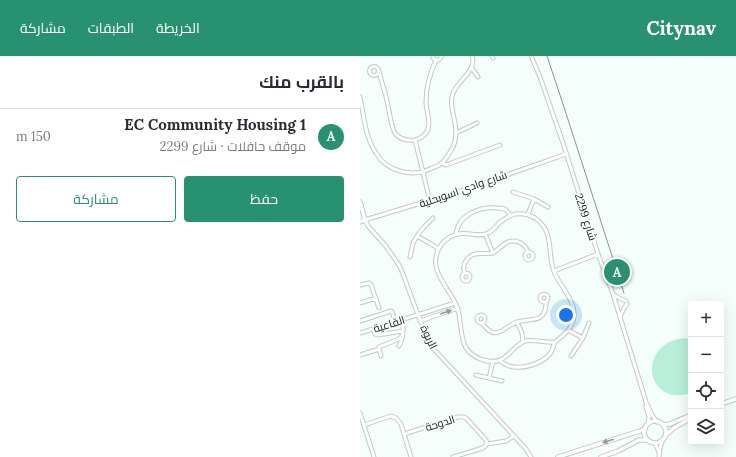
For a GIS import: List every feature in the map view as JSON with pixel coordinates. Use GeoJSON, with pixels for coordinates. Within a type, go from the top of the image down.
{"type":"FeatureCollection","features":[{"type":"Feature","properties":{"kind":"street"},"geometry":{"type":"LineString","coordinates":[[433,56],[436,60]]}},
{"type":"Feature","properties":{"kind":"street"},"geometry":{"type":"LineString","coordinates":[[436,60],[440,60],[442,56]]}},
{"type":"Feature","properties":{"kind":"street"},"geometry":{"type":"LineString","coordinates":[[442,164],[456,139],[452,102],[453,93],[472,68],[472,56]]}},
{"type":"Feature","properties":{"kind":"street","name":"شارع 2299"},"geometry":{"type":"LineString","coordinates":[[531,56],[540,77],[598,254],[613,294],[646,402],[649,417],[648,424]]}},
{"type":"Feature","properties":{"kind":"street"},"geometry":{"type":"LineString","coordinates":[[381,78],[370,72],[371,68],[374,66],[377,67],[379,71],[381,78],[387,100],[395,133],[400,138],[414,140],[424,136],[428,129],[429,122],[426,105],[426,93],[436,60]]}},
{"type":"Feature","properties":{"kind":"street"},"geometry":{"type":"LineString","coordinates":[[472,68],[478,77]]}},
{"type":"Feature","properties":{"kind":"street"},"geometry":{"type":"LineString","coordinates":[[376,75],[379,71]]}},
{"type":"Feature","properties":{"kind":"street"},"geometry":{"type":"LineString","coordinates":[[360,97],[371,143],[376,154],[386,165],[399,171],[411,173],[423,172],[442,164],[446,165],[500,145]]}},
{"type":"Feature","properties":{"kind":"street"},"geometry":{"type":"LineString","coordinates":[[456,133],[476,123]]}},
{"type":"Feature","properties":{"kind":"street"},"geometry":{"type":"LineString","coordinates":[[414,140],[430,201]]}},
{"type":"Feature","properties":{"kind":"street","name":"شارع وادي اسويحلية"},"geometry":{"type":"LineString","coordinates":[[360,222],[430,201],[566,154]]}},
{"type":"Feature","properties":{"kind":"street"},"geometry":{"type":"LineString","coordinates":[[513,192],[534,199],[548,207]]}},
{"type":"Feature","properties":{"kind":"street"},"geometry":{"type":"LineString","coordinates":[[528,214],[534,199]]}},
{"type":"Feature","properties":{"kind":"street"},"geometry":{"type":"LineString","coordinates":[[360,202],[366,220]]}},
{"type":"Feature","properties":{"kind":"street"},"geometry":{"type":"LineString","coordinates":[[456,234],[458,227],[468,215],[477,211],[491,208],[503,209],[510,215]]}},
{"type":"Feature","properties":{"kind":"street"},"geometry":{"type":"LineString","coordinates":[[500,361],[520,343],[532,341],[555,342],[563,337],[574,321],[574,310],[557,280],[552,267],[550,244],[547,232],[540,222],[528,214],[510,215],[502,220],[491,231],[485,234],[456,234],[448,238],[439,249],[435,261],[436,269],[458,308],[462,338],[468,350],[474,356],[481,359],[500,361],[508,366],[524,367],[537,363],[548,355],[555,342]]}},
{"type":"Feature","properties":{"kind":"street"},"geometry":{"type":"LineString","coordinates":[[410,257],[413,243],[417,236],[433,218]]}},
{"type":"Feature","properties":{"kind":"street","name":"الربوة"},"geometry":{"type":"LineString","coordinates":[[366,220],[368,226],[385,245],[399,265],[427,339],[435,352],[532,457]]}},
{"type":"Feature","properties":{"kind":"street"},"geometry":{"type":"LineString","coordinates":[[485,234],[493,253]]}},
{"type":"Feature","properties":{"kind":"street"},"geometry":{"type":"LineString","coordinates":[[417,236],[439,249]]}},
{"type":"Feature","properties":{"kind":"street"},"geometry":{"type":"LineString","coordinates":[[465,273],[464,265],[470,256],[475,254],[493,253],[506,243],[514,241],[518,242],[525,246],[528,252]]}},
{"type":"Feature","properties":{"kind":"street"},"geometry":{"type":"LineString","coordinates":[[554,271],[598,254]]}},
{"type":"Feature","properties":{"kind":"street"},"geometry":{"type":"LineString","coordinates":[[360,285],[369,283],[371,285],[379,308]]}},
{"type":"Feature","properties":{"kind":"street"},"geometry":{"type":"LineString","coordinates":[[613,294],[626,302],[620,317]]}},
{"type":"Feature","properties":{"kind":"street"},"geometry":{"type":"LineString","coordinates":[[360,303],[376,298]]}},
{"type":"Feature","properties":{"kind":"street","name":"القاعية"},"geometry":{"type":"LineString","coordinates":[[360,333],[455,302]]}},
{"type":"Feature","properties":{"kind":"street"},"geometry":{"type":"LineString","coordinates":[[482,323],[492,332],[501,332],[512,324],[522,320],[535,320],[540,318],[546,310],[545,302]]}},
{"type":"Feature","properties":{"kind":"street"},"geometry":{"type":"LineString","coordinates":[[420,321],[458,308]]}},
{"type":"Feature","properties":{"kind":"street"},"geometry":{"type":"LineString","coordinates":[[360,321],[391,311],[396,322]]}},
{"type":"Feature","properties":{"kind":"street"},"geometry":{"type":"LineString","coordinates":[[431,311],[433,313],[432,317]]}},
{"type":"Feature","properties":{"kind":"street"},"geometry":{"type":"LineString","coordinates":[[399,346],[402,341],[403,320]]}},
{"type":"Feature","properties":{"kind":"street"},"geometry":{"type":"LineString","coordinates":[[517,322],[522,334],[523,342]]}},
{"type":"Feature","properties":{"kind":"street"},"geometry":{"type":"LineString","coordinates":[[571,356],[583,338],[589,323]]}},
{"type":"Feature","properties":{"kind":"street"},"geometry":{"type":"LineString","coordinates":[[373,329],[378,335],[403,331]]}},
{"type":"Feature","properties":{"kind":"street"},"geometry":{"type":"LineString","coordinates":[[568,330],[583,338]]}},
{"type":"Feature","properties":{"kind":"street"},"geometry":{"type":"LineString","coordinates":[[360,355],[379,349],[380,347],[399,339],[402,336]]}},
{"type":"Feature","properties":{"kind":"street"},"geometry":{"type":"LineString","coordinates":[[379,349],[381,356]]}},
{"type":"Feature","properties":{"kind":"street"},"geometry":{"type":"LineString","coordinates":[[490,378],[492,361]]}},
{"type":"Feature","properties":{"kind":"street"},"geometry":{"type":"LineString","coordinates":[[476,375],[502,381]]}},
{"type":"Feature","properties":{"kind":"street"},"geometry":{"type":"LineString","coordinates":[[724,403],[736,400]]}},
{"type":"Feature","properties":{"kind":"street","name":"شارع 2299"},"geometry":{"type":"LineString","coordinates":[[646,402],[657,422]]}},
{"type":"Feature","properties":{"kind":"street"},"geometry":{"type":"LineString","coordinates":[[360,414],[374,457]]}},
{"type":"Feature","properties":{"kind":"street"},"geometry":{"type":"LineString","coordinates":[[648,440],[645,435],[645,429],[648,424],[657,422],[663,425],[670,424],[688,416]]}},
{"type":"Feature","properties":{"kind":"street","name":"الدوحة"},"geometry":{"type":"LineString","coordinates":[[404,434],[458,417],[463,417],[466,418],[486,440],[486,445]]}},
{"type":"Feature","properties":{"kind":"street"},"geometry":{"type":"LineString","coordinates":[[364,425],[384,418],[396,418],[399,421],[411,457]]}},
{"type":"Feature","properties":{"kind":"street"},"geometry":{"type":"LineString","coordinates":[[659,457],[660,448],[666,435],[674,428],[688,420]]}},
{"type":"Feature","properties":{"kind":"street"},"geometry":{"type":"LineString","coordinates":[[663,425],[666,435]]}},
{"type":"Feature","properties":{"kind":"street"},"geometry":{"type":"LineString","coordinates":[[558,457],[645,429]]}},
{"type":"Feature","properties":{"kind":"street"},"geometry":{"type":"LineString","coordinates":[[453,457],[486,445],[506,441],[514,436]]}},
{"type":"Feature","properties":{"kind":"street"},"geometry":{"type":"LineString","coordinates":[[601,457],[618,451],[639,440],[648,440],[655,443],[664,439]]}},
{"type":"Feature","properties":{"kind":"street"},"geometry":{"type":"LineString","coordinates":[[655,443],[659,452]]}},
{"type":"Feature","properties":{"kind":"green space"},"geometry":{"type":"Polygon","coordinates":[[[684,338],[688,339],[688,393],[676,395],[664,392],[656,384],[652,373],[653,362],[658,351],[668,343],[684,338]]]}},
{"type":"Feature","properties":{"kind":"tram line"},"geometry":{"type":"LineString","coordinates":[[547,56],[624,293]]}},
{"type":"Feature","properties":{"kind":"place","name":"EC Community Housing 1"},"geometry":{"type":"Point","coordinates":[617,272]}}]}
